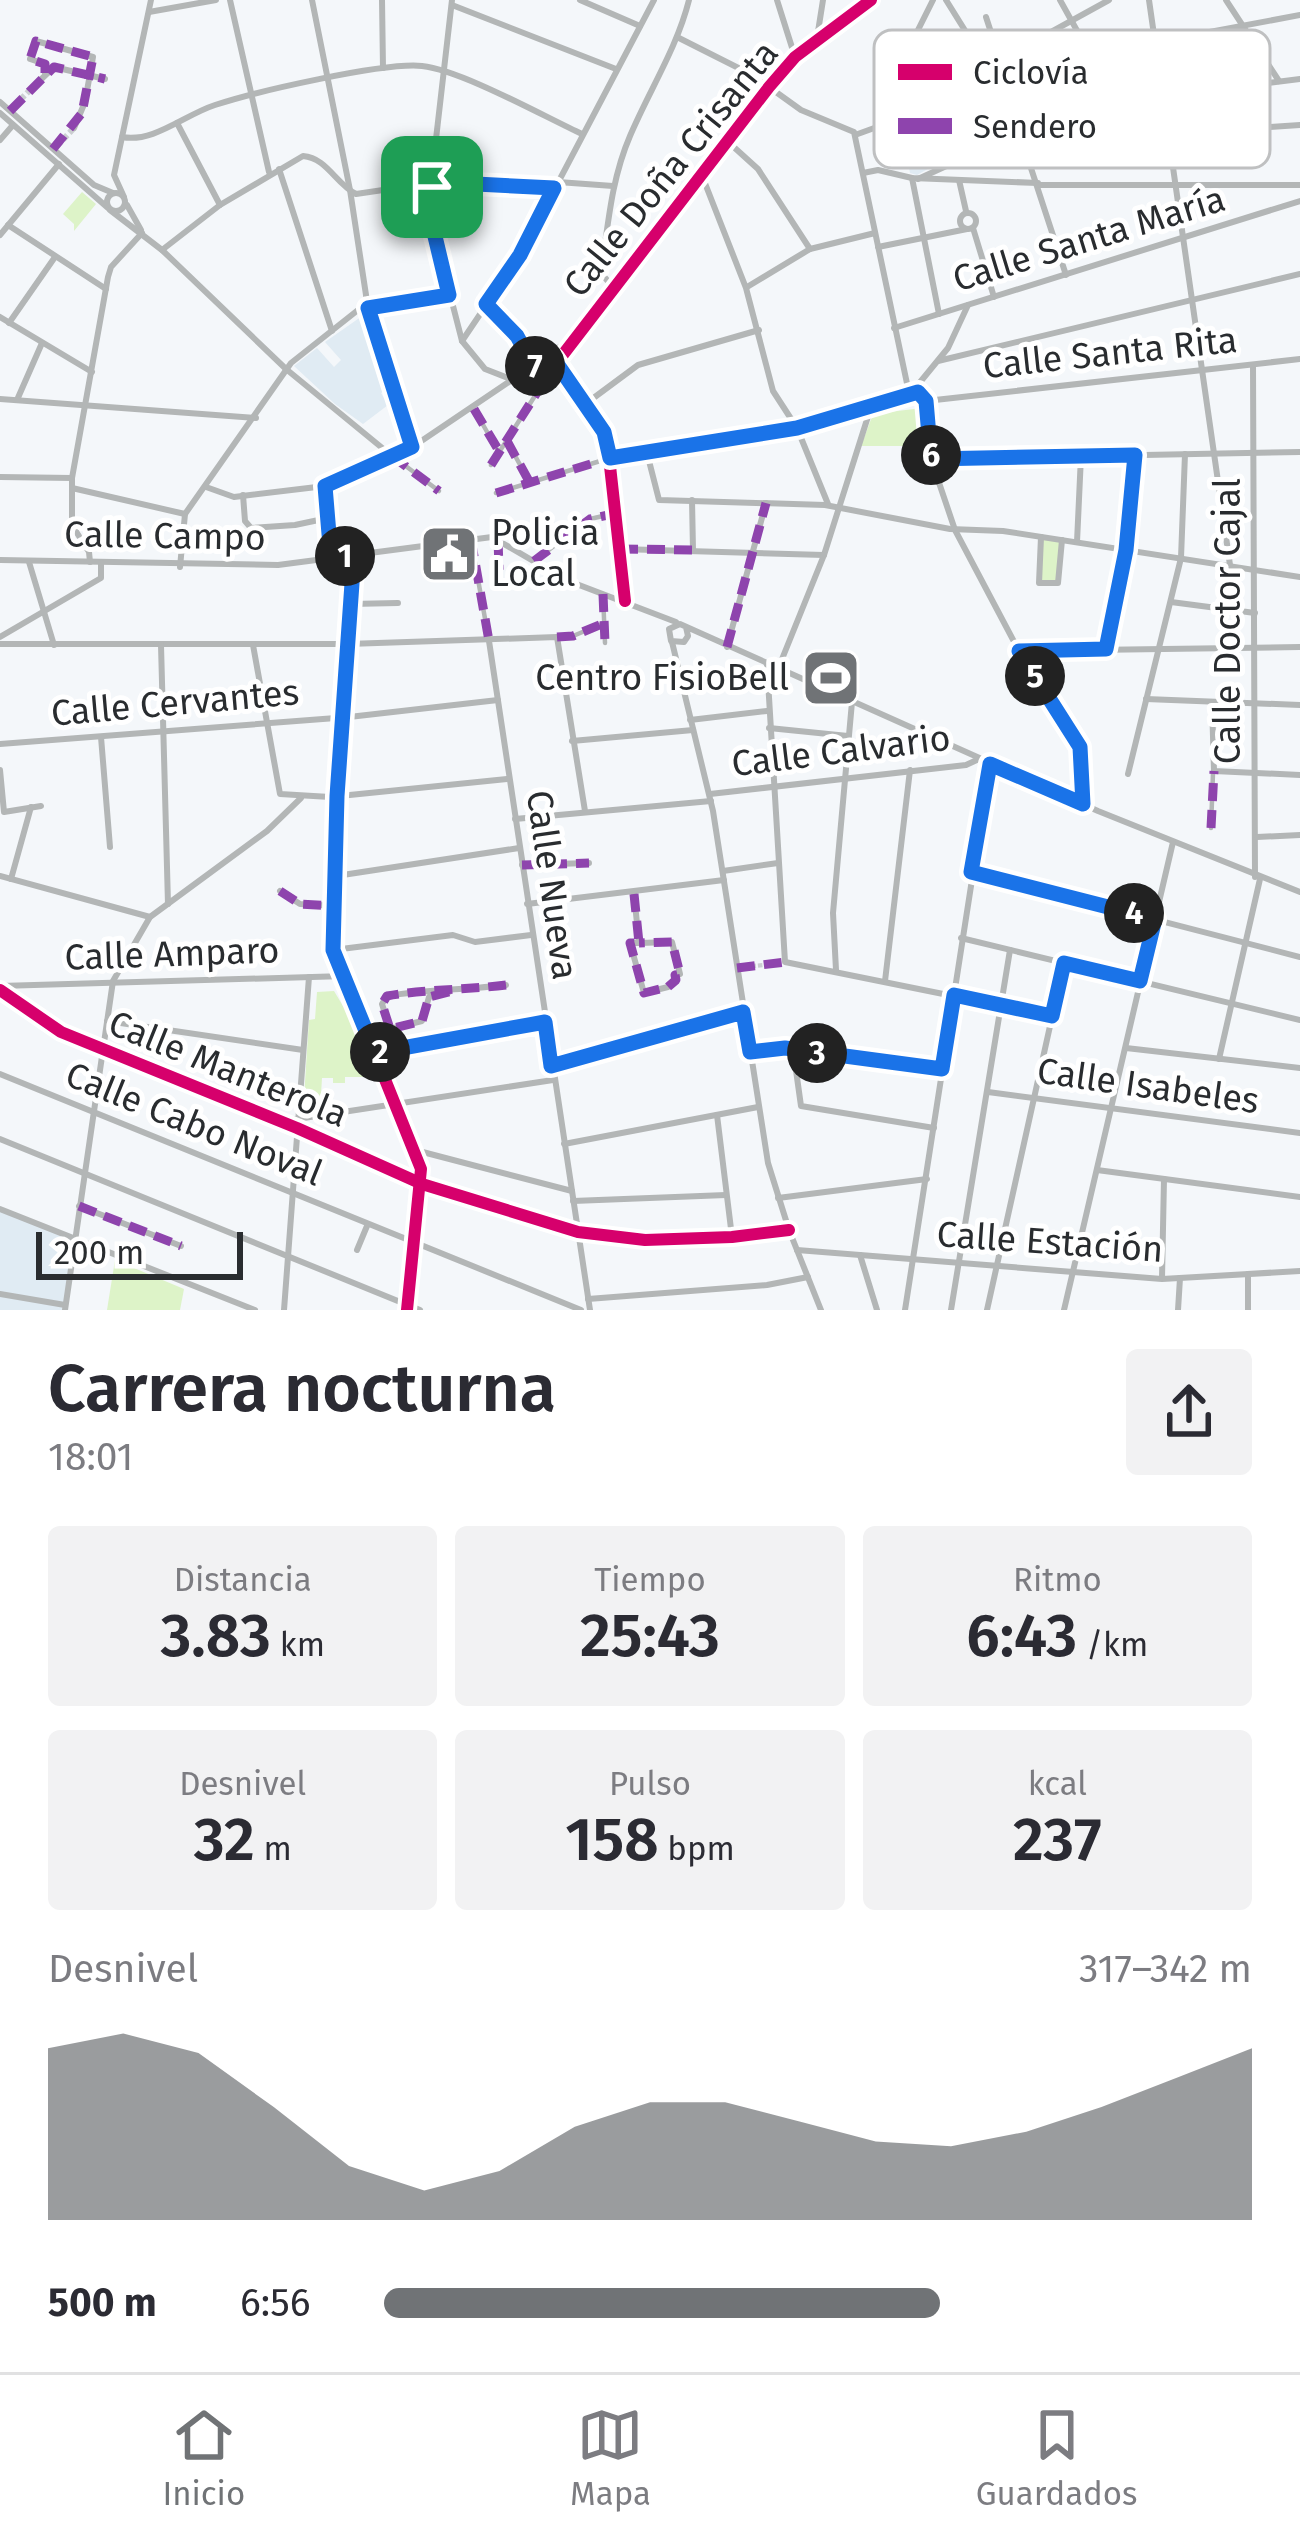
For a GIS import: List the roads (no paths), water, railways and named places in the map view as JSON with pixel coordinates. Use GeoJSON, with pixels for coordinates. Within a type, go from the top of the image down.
{"type":"FeatureCollection","features":[{"type":"Feature","properties":{"kind":"street"},"geometry":{"type":"LineString","coordinates":[[101,190],[109,187],[114,175],[151,0]]}},
{"type":"Feature","properties":{"kind":"street"},"geometry":{"type":"LineString","coordinates":[[148,12],[216,0]]}},
{"type":"Feature","properties":{"kind":"street"},"geometry":{"type":"LineString","coordinates":[[230,0],[270,172]]}},
{"type":"Feature","properties":{"kind":"street"},"geometry":{"type":"LineString","coordinates":[[312,0],[368,308],[412,447]]}},
{"type":"Feature","properties":{"kind":"street"},"geometry":{"type":"LineString","coordinates":[[382,0],[383,70]]}},
{"type":"Feature","properties":{"kind":"street"},"geometry":{"type":"LineString","coordinates":[[580,0],[640,26]]}},
{"type":"Feature","properties":{"kind":"street"},"geometry":{"type":"LineString","coordinates":[[462,341],[520,255],[654,0]]}},
{"type":"Feature","properties":{"kind":"street"},"geometry":{"type":"LineString","coordinates":[[611,286],[601,273],[613,186],[628,138],[677,37],[689,0]]}},
{"type":"Feature","properties":{"kind":"street"},"geometry":{"type":"LineString","coordinates":[[777,0],[795,57]]}},
{"type":"Feature","properties":{"kind":"street"},"geometry":{"type":"LineString","coordinates":[[816,41],[823,0]]}},
{"type":"Feature","properties":{"kind":"street","name":"Calle Doña Crisanta"},"geometry":{"type":"LineString","coordinates":[[491,465],[611,286],[770,86],[795,57],[871,0]]}},
{"type":"Feature","properties":{"kind":"street"},"geometry":{"type":"LineString","coordinates":[[918,30],[933,0]]}},
{"type":"Feature","properties":{"kind":"street"},"geometry":{"type":"LineString","coordinates":[[946,0],[966,30]]}},
{"type":"Feature","properties":{"kind":"street"},"geometry":{"type":"LineString","coordinates":[[1060,0],[1077,30]]}},
{"type":"Feature","properties":{"kind":"street"},"geometry":{"type":"LineString","coordinates":[[1054,30],[1108,0]]}},
{"type":"Feature","properties":{"kind":"street"},"geometry":{"type":"LineString","coordinates":[[1149,0],[1153,30]]}},
{"type":"Feature","properties":{"kind":"street"},"geometry":{"type":"LineString","coordinates":[[1226,0],[1244,30]]}},
{"type":"Feature","properties":{"kind":"street"},"geometry":{"type":"LineString","coordinates":[[513,380],[485,369],[462,341],[433,228],[432,183],[452,3],[617,69]]}},
{"type":"Feature","properties":{"kind":"street"},"geometry":{"type":"LineString","coordinates":[[1220,30],[1300,15]]}},
{"type":"Feature","properties":{"kind":"street"},"geometry":{"type":"LineString","coordinates":[[986,17],[990,30]]}},
{"type":"Feature","properties":{"kind":"street"},"geometry":{"type":"LineString","coordinates":[[677,37],[770,86],[809,114],[855,134],[874,128]]}},
{"type":"Feature","properties":{"kind":"street"},"geometry":{"type":"LineString","coordinates":[[45,73],[45,64],[30,59],[36,41],[93,57],[82,113],[74,128]]}},
{"type":"Feature","properties":{"kind":"street"},"geometry":{"type":"LineString","coordinates":[[122,137],[137,140],[213,105],[251,96],[422,66],[582,134]]}},
{"type":"Feature","properties":{"kind":"street"},"geometry":{"type":"LineString","coordinates":[[31,88],[54,67],[105,79]]}},
{"type":"Feature","properties":{"kind":"street"},"geometry":{"type":"LineString","coordinates":[[1270,68],[1279,81]]}},
{"type":"Feature","properties":{"kind":"street"},"geometry":{"type":"LineString","coordinates":[[1270,82],[1300,79]]}},
{"type":"Feature","properties":{"kind":"street"},"geometry":{"type":"LineString","coordinates":[[0,102],[101,190],[124,199]]}},
{"type":"Feature","properties":{"kind":"street"},"geometry":{"type":"LineString","coordinates":[[0,113],[162,250],[286,369],[439,491]]}},
{"type":"Feature","properties":{"kind":"street"},"geometry":{"type":"LineString","coordinates":[[177,122],[220,205]]}},
{"type":"Feature","properties":{"kind":"street"},"geometry":{"type":"LineString","coordinates":[[0,140],[13,124]]}},
{"type":"Feature","properties":{"kind":"street"},"geometry":{"type":"LineString","coordinates":[[1270,127],[1300,125]]}},
{"type":"Feature","properties":{"kind":"street"},"geometry":{"type":"LineString","coordinates":[[855,134],[911,392]]}},
{"type":"Feature","properties":{"kind":"street"},"geometry":{"type":"LineString","coordinates":[[726,140],[758,169],[810,249]]}},
{"type":"Feature","properties":{"kind":"street"},"geometry":{"type":"LineString","coordinates":[[162,250],[220,205],[294,158],[316,158],[356,194],[432,183],[613,186]]}},
{"type":"Feature","properties":{"kind":"street"},"geometry":{"type":"LineString","coordinates":[[0,235],[59,164]]}},
{"type":"Feature","properties":{"kind":"street"},"geometry":{"type":"LineString","coordinates":[[278,167],[332,331]]}},
{"type":"Feature","properties":{"kind":"street"},"geometry":{"type":"LineString","coordinates":[[915,178],[937,168]]}},
{"type":"Feature","properties":{"kind":"street"},"geometry":{"type":"LineString","coordinates":[[1033,168],[1066,274]]}},
{"type":"Feature","properties":{"kind":"street"},"geometry":{"type":"LineString","coordinates":[[1171,168],[1230,566]]}},
{"type":"Feature","properties":{"kind":"street"},"geometry":{"type":"LineString","coordinates":[[701,173],[746,288],[773,391],[797,428],[834,507]]}},
{"type":"Feature","properties":{"kind":"street"},"geometry":{"type":"LineString","coordinates":[[863,173],[1038,184],[1300,184]]}},
{"type":"Feature","properties":{"kind":"street"},"geometry":{"type":"LineString","coordinates":[[114,175],[142,233]]}},
{"type":"Feature","properties":{"kind":"street"},"geometry":{"type":"LineString","coordinates":[[915,178],[939,314]]}},
{"type":"Feature","properties":{"kind":"street"},"geometry":{"type":"LineString","coordinates":[[959,180],[966,212],[960,220],[970,228],[994,297]]}},
{"type":"Feature","properties":{"kind":"street"},"geometry":{"type":"LineString","coordinates":[[109,209],[107,199],[113,194]]}},
{"type":"Feature","properties":{"kind":"street"},"geometry":{"type":"LineString","coordinates":[[109,209],[121,211],[124,199]]}},
{"type":"Feature","properties":{"kind":"street","name":"Calle Santa María"},"geometry":{"type":"LineString","coordinates":[[894,328],[1299,205]]}},
{"type":"Feature","properties":{"kind":"street"},"geometry":{"type":"LineString","coordinates":[[8,225],[106,289]]}},
{"type":"Feature","properties":{"kind":"street"},"geometry":{"type":"LineString","coordinates":[[878,247],[970,228]]}},
{"type":"Feature","properties":{"kind":"street"},"geometry":{"type":"LineString","coordinates":[[746,288],[810,249],[875,232]]}},
{"type":"Feature","properties":{"kind":"street"},"geometry":{"type":"LineString","coordinates":[[90,562],[72,524],[72,478],[111,267],[142,233]]}},
{"type":"Feature","properties":{"kind":"street"},"geometry":{"type":"LineString","coordinates":[[9,323],[56,256]]}},
{"type":"Feature","properties":{"kind":"street"},"geometry":{"type":"LineString","coordinates":[[938,361],[1300,274]]}},
{"type":"Feature","properties":{"kind":"street"},"geometry":{"type":"LineString","coordinates":[[180,566],[185,514],[286,369],[358,310],[449,295]]}},
{"type":"Feature","properties":{"kind":"street"},"geometry":{"type":"LineString","coordinates":[[486,304],[540,362],[553,358],[554,367],[604,432],[625,601]]}},
{"type":"Feature","properties":{"kind":"street"},"geometry":{"type":"LineString","coordinates":[[911,392],[938,361],[968,305]]}},
{"type":"Feature","properties":{"kind":"street"},"geometry":{"type":"LineString","coordinates":[[0,317],[92,372]]}},
{"type":"Feature","properties":{"kind":"street"},"geometry":{"type":"LineString","coordinates":[[584,405],[638,364],[759,330]]}},
{"type":"Feature","properties":{"kind":"street","name":"Calle Doña Crisanta"},"geometry":{"type":"LineString","coordinates":[[243,495],[325,486],[412,447],[475,409],[578,335]]}},
{"type":"Feature","properties":{"kind":"street"},"geometry":{"type":"LineString","coordinates":[[17,400],[42,343]]}},
{"type":"Feature","properties":{"kind":"street","name":"Calle Santa Rita"},"geometry":{"type":"LineString","coordinates":[[926,401],[1300,359]]}},
{"type":"Feature","properties":{"kind":"street","name":"Calle Doctor Cajal"},"geometry":{"type":"LineString","coordinates":[[1219,1058],[1258,878],[1253,365]]}},
{"type":"Feature","properties":{"kind":"street"},"geometry":{"type":"LineString","coordinates":[[496,494],[610,458],[797,428],[918,392],[926,401],[931,459],[955,530],[1019,651],[1080,747],[1083,804]]}},
{"type":"Feature","properties":{"kind":"street"},"geometry":{"type":"LineString","coordinates":[[0,399],[256,418]]}},
{"type":"Feature","properties":{"kind":"street"},"geometry":{"type":"LineString","coordinates":[[778,669],[824,555],[834,507],[871,407]]}},
{"type":"Feature","properties":{"kind":"street"},"geometry":{"type":"LineString","coordinates":[[475,409],[499,451]]}},
{"type":"Feature","properties":{"kind":"street"},"geometry":{"type":"LineString","coordinates":[[506,441],[530,483]]}},
{"type":"Feature","properties":{"kind":"street"},"geometry":{"type":"LineString","coordinates":[[647,452],[659,500],[834,507],[955,530],[1041,537],[1300,577]]}},
{"type":"Feature","properties":{"kind":"street"},"geometry":{"type":"LineString","coordinates":[[931,459],[1300,452]]}},
{"type":"Feature","properties":{"kind":"street"},"geometry":{"type":"LineString","coordinates":[[1128,773],[1181,558],[1185,454]]}},
{"type":"Feature","properties":{"kind":"street"},"geometry":{"type":"LineString","coordinates":[[1106,649],[1126,550],[1135,455]]}},
{"type":"Feature","properties":{"kind":"street"},"geometry":{"type":"LineString","coordinates":[[1077,542],[1081,456]]}},
{"type":"Feature","properties":{"kind":"street"},"geometry":{"type":"LineString","coordinates":[[0,477],[72,478]]}},
{"type":"Feature","properties":{"kind":"street"},"geometry":{"type":"LineString","coordinates":[[325,486],[331,558]]}},
{"type":"Feature","properties":{"kind":"street"},"geometry":{"type":"LineString","coordinates":[[206,487],[233,497],[243,495],[245,521],[251,528],[328,518]]}},
{"type":"Feature","properties":{"kind":"street"},"geometry":{"type":"LineString","coordinates":[[72,488],[185,514]]}},
{"type":"Feature","properties":{"kind":"street"},"geometry":{"type":"LineString","coordinates":[[692,500],[693,550]]}},
{"type":"Feature","properties":{"kind":"street"},"geometry":{"type":"LineString","coordinates":[[727,647],[766,503]]}},
{"type":"Feature","properties":{"kind":"street"},"geometry":{"type":"LineString","coordinates":[[534,561],[590,519],[617,513]]}},
{"type":"Feature","properties":{"kind":"street"},"geometry":{"type":"LineString","coordinates":[[1041,537],[1039,583],[1058,583],[1062,540]]}},
{"type":"Feature","properties":{"kind":"street"},"geometry":{"type":"LineString","coordinates":[[498,538],[566,580],[683,626],[1083,804],[1300,892]]}},
{"type":"Feature","properties":{"kind":"street"},"geometry":{"type":"LineString","coordinates":[[498,538],[499,570]]}},
{"type":"Feature","properties":{"kind":"street","name":"Calle Campo"},"geometry":{"type":"LineString","coordinates":[[0,560],[278,565],[498,538]]}},
{"type":"Feature","properties":{"kind":"street","name":"Calle Nueva"},"geometry":{"type":"LineString","coordinates":[[471,539],[589,1299],[586,1310]]}},
{"type":"Feature","properties":{"kind":"street"},"geometry":{"type":"LineString","coordinates":[[620,549],[824,555]]}},
{"type":"Feature","properties":{"kind":"street"},"geometry":{"type":"LineString","coordinates":[[354,555],[337,796],[333,950],[415,1150],[422,1184],[408,1308]]}},
{"type":"Feature","properties":{"kind":"street"},"geometry":{"type":"LineString","coordinates":[[29,562],[54,645]]}},
{"type":"Feature","properties":{"kind":"street"},"geometry":{"type":"LineString","coordinates":[[0,641],[44,609],[101,578],[101,563]]}},
{"type":"Feature","properties":{"kind":"street"},"geometry":{"type":"LineString","coordinates":[[603,595],[605,643]]}},
{"type":"Feature","properties":{"kind":"street"},"geometry":{"type":"LineString","coordinates":[[1171,602],[1256,613]]}},
{"type":"Feature","properties":{"kind":"street"},"geometry":{"type":"LineString","coordinates":[[350,604],[398,603]]}},
{"type":"Feature","properties":{"kind":"street"},"geometry":{"type":"LineString","coordinates":[[650,612],[670,638],[684,642],[683,626]]}},
{"type":"Feature","properties":{"kind":"street"},"geometry":{"type":"LineString","coordinates":[[0,641],[254,645],[488,641],[573,636],[604,622]]}},
{"type":"Feature","properties":{"kind":"street"},"geometry":{"type":"LineString","coordinates":[[683,626],[671,626],[670,638],[710,798],[741,967],[758,1107],[778,1198],[821,1310]]}},
{"type":"Feature","properties":{"kind":"street"},"geometry":{"type":"LineString","coordinates":[[557,637],[585,811]]}},
{"type":"Feature","properties":{"kind":"street"},"geometry":{"type":"LineString","coordinates":[[161,645],[168,904]]}},
{"type":"Feature","properties":{"kind":"street"},"geometry":{"type":"LineString","coordinates":[[254,645],[283,815]]}},
{"type":"Feature","properties":{"kind":"street"},"geometry":{"type":"LineString","coordinates":[[1019,651],[1300,647]]}},
{"type":"Feature","properties":{"kind":"street"},"geometry":{"type":"LineString","coordinates":[[766,664],[785,962]]}},
{"type":"Feature","properties":{"kind":"street"},"geometry":{"type":"LineString","coordinates":[[1146,699],[1300,705]]}},
{"type":"Feature","properties":{"kind":"street","name":"Calle Cervantes"},"geometry":{"type":"LineString","coordinates":[[0,744],[498,700]]}},
{"type":"Feature","properties":{"kind":"street"},"geometry":{"type":"LineString","coordinates":[[836,970],[833,913],[852,702]]}},
{"type":"Feature","properties":{"kind":"street"},"geometry":{"type":"LineString","coordinates":[[1211,828],[1213,702]]}},
{"type":"Feature","properties":{"kind":"street"},"geometry":{"type":"LineString","coordinates":[[572,741],[767,711]]}},
{"type":"Feature","properties":{"kind":"street"},"geometry":{"type":"LineString","coordinates":[[769,728],[848,736]]}},
{"type":"Feature","properties":{"kind":"street"},"geometry":{"type":"LineString","coordinates":[[101,736],[110,847]]}},
{"type":"Feature","properties":{"kind":"street","name":"Calle Calvario"},"geometry":{"type":"LineString","coordinates":[[515,819],[710,798],[774,784],[967,765],[980,759]]}},
{"type":"Feature","properties":{"kind":"street"},"geometry":{"type":"LineString","coordinates":[[905,1310],[990,764]]}},
{"type":"Feature","properties":{"kind":"street"},"geometry":{"type":"LineString","coordinates":[[0,770],[4,812],[41,806]]}},
{"type":"Feature","properties":{"kind":"street"},"geometry":{"type":"LineString","coordinates":[[885,981],[910,770]]}},
{"type":"Feature","properties":{"kind":"street"},"geometry":{"type":"LineString","coordinates":[[1214,771],[1300,775]]}},
{"type":"Feature","properties":{"kind":"street"},"geometry":{"type":"LineString","coordinates":[[280,794],[337,796],[509,779]]}},
{"type":"Feature","properties":{"kind":"street"},"geometry":{"type":"LineString","coordinates":[[0,1294],[65,1308],[113,981],[150,917],[302,798]]}},
{"type":"Feature","properties":{"kind":"street"},"geometry":{"type":"LineString","coordinates":[[11,879],[31,807]]}},
{"type":"Feature","properties":{"kind":"street"},"geometry":{"type":"LineString","coordinates":[[1257,837],[1300,835]]}},
{"type":"Feature","properties":{"kind":"street"},"geometry":{"type":"LineString","coordinates":[[1064,1310],[1173,842]]}},
{"type":"Feature","properties":{"kind":"street"},"geometry":{"type":"LineString","coordinates":[[336,876],[519,848]]}},
{"type":"Feature","properties":{"kind":"street"},"geometry":{"type":"LineString","coordinates":[[522,865],[589,863]]}},
{"type":"Feature","properties":{"kind":"street"},"geometry":{"type":"LineString","coordinates":[[527,904],[634,894],[778,863]]}},
{"type":"Feature","properties":{"kind":"street"},"geometry":{"type":"LineString","coordinates":[[971,872],[1300,957]]}},
{"type":"Feature","properties":{"kind":"street"},"geometry":{"type":"LineString","coordinates":[[0,876],[150,917]]}},
{"type":"Feature","properties":{"kind":"street"},"geometry":{"type":"LineString","coordinates":[[280,891],[300,904],[335,906]]}},
{"type":"Feature","properties":{"kind":"street"},"geometry":{"type":"LineString","coordinates":[[634,894],[639,943]]}},
{"type":"Feature","properties":{"kind":"street"},"geometry":{"type":"LineString","coordinates":[[333,950],[453,935],[475,942],[532,935]]}},
{"type":"Feature","properties":{"kind":"street"},"geometry":{"type":"LineString","coordinates":[[961,938],[1300,1020]]}},
{"type":"Feature","properties":{"kind":"street"},"geometry":{"type":"LineString","coordinates":[[668,940],[675,947],[680,974],[668,987],[644,993],[629,944],[639,943],[668,940]]}},
{"type":"Feature","properties":{"kind":"street"},"geometry":{"type":"LineString","coordinates":[[951,1310],[1010,950]]}},
{"type":"Feature","properties":{"kind":"street"},"geometry":{"type":"LineString","coordinates":[[987,1310],[1064,963]]}},
{"type":"Feature","properties":{"kind":"street"},"geometry":{"type":"LineString","coordinates":[[772,964],[836,970],[1052,1016]]}},
{"type":"Feature","properties":{"kind":"street","name":"Calle Amparo"},"geometry":{"type":"LineString","coordinates":[[2,992],[113,981],[345,976]]}},
{"type":"Feature","properties":{"kind":"street"},"geometry":{"type":"LineString","coordinates":[[284,1310],[309,977]]}},
{"type":"Feature","properties":{"kind":"street"},"geometry":{"type":"LineString","coordinates":[[390,1029],[422,1021],[429,997],[506,985]]}},
{"type":"Feature","properties":{"kind":"street"},"geometry":{"type":"LineString","coordinates":[[396,1049],[383,998],[423,990],[449,992]]}},
{"type":"Feature","properties":{"kind":"street","name":"Calle Manterola"},"geometry":{"type":"LineString","coordinates":[[2,992],[61,1032],[281,1121],[297,1123],[422,1184],[578,1232],[645,1240],[789,1230]]}},
{"type":"Feature","properties":{"kind":"street"},"geometry":{"type":"LineString","coordinates":[[551,1066],[743,1012]]}},
{"type":"Feature","properties":{"kind":"street"},"geometry":{"type":"LineString","coordinates":[[107,1021],[303,1050]]}},
{"type":"Feature","properties":{"kind":"street"},"geometry":{"type":"LineString","coordinates":[[375,1053],[545,1022]]}},
{"type":"Feature","properties":{"kind":"street"},"geometry":{"type":"LineString","coordinates":[[1126,1048],[1300,1068]]}},
{"type":"Feature","properties":{"kind":"street"},"geometry":{"type":"LineString","coordinates":[[750,1052],[793,1049],[942,1069]]}},
{"type":"Feature","properties":{"kind":"street"},"geometry":{"type":"LineString","coordinates":[[793,1049],[801,1106],[934,1128]]}},
{"type":"Feature","properties":{"kind":"street","name":"Calle Cabo Noval"},"geometry":{"type":"LineString","coordinates":[[0,1074],[586,1310]]}},
{"type":"Feature","properties":{"kind":"street"},"geometry":{"type":"LineString","coordinates":[[297,1123],[554,1080]]}},
{"type":"Feature","properties":{"kind":"street","name":"Calle Isabeles"},"geometry":{"type":"LineString","coordinates":[[988,1092],[1300,1133]]}},
{"type":"Feature","properties":{"kind":"street"},"geometry":{"type":"LineString","coordinates":[[565,1144],[758,1107]]}},
{"type":"Feature","properties":{"kind":"street"},"geometry":{"type":"LineString","coordinates":[[717,1115],[732,1237]]}},
{"type":"Feature","properties":{"kind":"street"},"geometry":{"type":"LineString","coordinates":[[0,1139],[420,1310]]}},
{"type":"Feature","properties":{"kind":"street"},"geometry":{"type":"LineString","coordinates":[[415,1150],[572,1196],[726,1195]]}},
{"type":"Feature","properties":{"kind":"street"},"geometry":{"type":"LineString","coordinates":[[1097,1170],[1300,1197]]}},
{"type":"Feature","properties":{"kind":"street"},"geometry":{"type":"LineString","coordinates":[[778,1198],[927,1179]]}},
{"type":"Feature","properties":{"kind":"street"},"geometry":{"type":"LineString","coordinates":[[1162,1279],[1164,1179]]}},
{"type":"Feature","properties":{"kind":"street"},"geometry":{"type":"LineString","coordinates":[[79,1205],[181,1246]]}},
{"type":"Feature","properties":{"kind":"street"},"geometry":{"type":"LineString","coordinates":[[0,1209],[255,1310]]}},
{"type":"Feature","properties":{"kind":"street"},"geometry":{"type":"LineString","coordinates":[[357,1250],[368,1225]]}},
{"type":"Feature","properties":{"kind":"street","name":"Calle Estación"},"geometry":{"type":"LineString","coordinates":[[797,1250],[1162,1279],[1300,1270]]}},
{"type":"Feature","properties":{"kind":"street"},"geometry":{"type":"LineString","coordinates":[[860,1255],[878,1310]]}},
{"type":"Feature","properties":{"kind":"street"},"geometry":{"type":"LineString","coordinates":[[1248,1274],[1248,1310]]}},
{"type":"Feature","properties":{"kind":"street"},"geometry":{"type":"LineString","coordinates":[[589,1299],[767,1285],[808,1277]]}},
{"type":"Feature","properties":{"kind":"street"},"geometry":{"type":"LineString","coordinates":[[1178,1310],[1180,1278]]}},
{"type":"Feature","properties":{"kind":"tunnel"},"geometry":{"type":"LineString","coordinates":[[14,106],[31,89]]}},
{"type":"Feature","properties":{"kind":"tunnel"},"geometry":{"type":"LineString","coordinates":[[57,146],[74,128]]}},
{"type":"Feature","properties":{"kind":"tunnel"},"geometry":{"type":"LineString","coordinates":[[745,967],[773,964]]}},
{"type":"Feature","properties":{"kind":"place","name":"Policia Local"},"geometry":{"type":"Point","coordinates":[449,554]}},
{"type":"Feature","properties":{"kind":"place","name":"Centro FisioBell"},"geometry":{"type":"Point","coordinates":[831,678]}}]}
